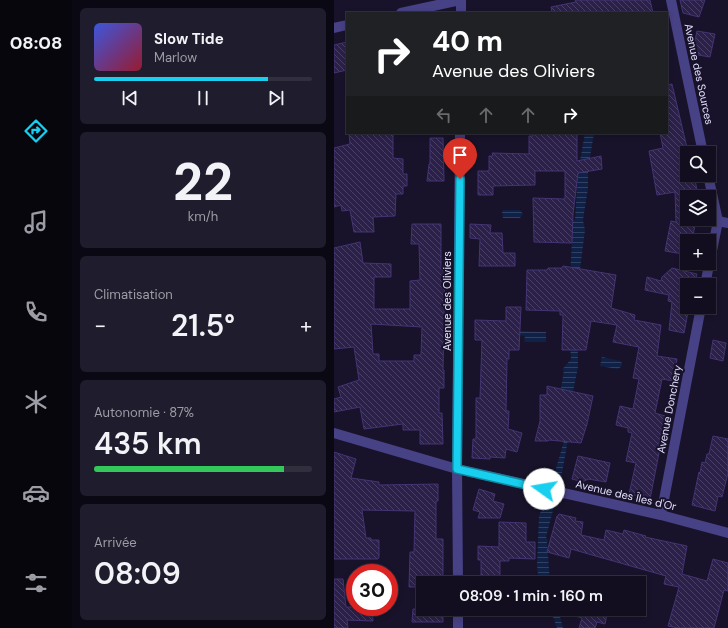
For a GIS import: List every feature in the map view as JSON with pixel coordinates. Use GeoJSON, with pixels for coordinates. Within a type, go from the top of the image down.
{"type":"FeatureCollection","features":[{"type":"Feature","properties":{"kind":"street"},"geometry":{"type":"LineString","coordinates":[[406,12],[460,0],[461,12]]}},
{"type":"Feature","properties":{"kind":"street","name":"Avenue des Sources"},"geometry":{"type":"LineString","coordinates":[[671,0],[702,146]]}},
{"type":"Feature","properties":{"kind":"street"},"geometry":{"type":"LineString","coordinates":[[334,28],[346,25]]}},
{"type":"Feature","properties":{"kind":"street","name":"Avenue des Oliviers"},"geometry":{"type":"LineString","coordinates":[[458,576],[457,469],[460,134]]}},
{"type":"Feature","properties":{"kind":"street"},"geometry":{"type":"LineString","coordinates":[[707,278],[723,222],[710,182]]}},
{"type":"Feature","properties":{"kind":"street","name":"Avenue Donchery"},"geometry":{"type":"LineString","coordinates":[[661,515],[700,314]]}},
{"type":"Feature","properties":{"kind":"street","name":"Avenue des Îles d'Or"},"geometry":{"type":"LineString","coordinates":[[334,433],[457,469],[661,515],[728,533]]}},
{"type":"Feature","properties":{"kind":"street"},"geometry":{"type":"LineString","coordinates":[[458,616],[458,628]]}},
{"type":"Feature","properties":{"kind":"water"},"geometry":{"type":"Polygon","coordinates":[[[585,134],[594,134],[588,169],[588,188],[583,220],[585,230],[577,286],[578,367],[573,392],[569,434],[560,484],[552,482],[564,441],[560,395],[564,370],[562,370],[571,359],[568,317],[573,220],[575,220],[578,172],[585,134]]]}},
{"type":"Feature","properties":{"kind":"water"},"geometry":{"type":"Polygon","coordinates":[[[520,210],[523,214],[520,218],[503,218],[502,211],[520,210]]]}},
{"type":"Feature","properties":{"kind":"water"},"geometry":{"type":"Polygon","coordinates":[[[520,331],[546,332],[546,342],[524,342],[525,336],[519,335],[520,331]]]}},
{"type":"Feature","properties":{"kind":"water"},"geometry":{"type":"Polygon","coordinates":[[[602,357],[620,361],[622,366],[618,369],[600,366],[602,357]]]}},
{"type":"Feature","properties":{"kind":"water"},"geometry":{"type":"Polygon","coordinates":[[[545,500],[555,503],[546,537],[548,541],[549,576],[538,576],[537,566],[539,516],[545,500]]]}},
{"type":"Feature","properties":{"kind":"water"},"geometry":{"type":"Polygon","coordinates":[[[550,616],[560,616],[563,628],[557,628],[553,617],[550,616]]]}},
{"type":"Feature","properties":{"kind":"building"},"geometry":{"type":"Polygon","coordinates":[[[575,0],[650,0],[653,12],[552,12],[551,7],[576,2],[575,0]]]}},
{"type":"Feature","properties":{"kind":"building"},"geometry":{"type":"Polygon","coordinates":[[[680,0],[705,0],[699,17],[683,13],[680,0]]]}},
{"type":"Feature","properties":{"kind":"building"},"geometry":{"type":"Polygon","coordinates":[[[697,31],[715,34],[710,57],[698,55],[698,52],[693,51],[697,31]]]}},
{"type":"Feature","properties":{"kind":"building"},"geometry":{"type":"Polygon","coordinates":[[[346,42],[346,70],[334,73],[334,45],[346,42]]]}},
{"type":"Feature","properties":{"kind":"building"},"geometry":{"type":"Polygon","coordinates":[[[672,84],[687,146],[680,146],[680,182],[695,182],[697,190],[680,190],[680,226],[695,226],[693,234],[680,234],[680,254],[665,251],[671,221],[676,222],[675,192],[657,195],[649,151],[663,148],[660,134],[668,134],[668,85],[672,84]]]}},
{"type":"Feature","properties":{"kind":"building"},"geometry":{"type":"Polygon","coordinates":[[[349,134],[393,134],[393,158],[403,159],[403,174],[407,174],[407,186],[403,186],[403,194],[396,194],[395,216],[373,217],[374,232],[354,232],[350,210],[342,211],[341,205],[334,207],[334,148],[350,144],[349,134]]]}},
{"type":"Feature","properties":{"kind":"building"},"geometry":{"type":"Polygon","coordinates":[[[533,134],[577,134],[577,161],[601,156],[602,169],[578,173],[573,214],[572,243],[534,242],[533,198],[565,199],[565,171],[535,171],[535,185],[493,186],[493,195],[478,195],[478,171],[489,171],[489,156],[493,156],[492,153],[529,154],[529,136],[533,136],[533,134]]]}},
{"type":"Feature","properties":{"kind":"building"},"geometry":{"type":"Polygon","coordinates":[[[430,138],[443,138],[444,181],[427,181],[430,164],[430,138]]]}},
{"type":"Feature","properties":{"kind":"building"},"geometry":{"type":"Polygon","coordinates":[[[412,224],[441,224],[441,269],[445,263],[444,388],[439,388],[439,413],[442,413],[443,444],[420,444],[420,430],[403,430],[403,424],[364,429],[360,407],[334,412],[334,399],[341,397],[338,387],[359,380],[354,347],[334,349],[334,248],[360,242],[363,263],[391,264],[391,277],[374,277],[374,309],[410,309],[410,281],[420,280],[419,244],[411,244],[412,224]],[[371,324],[373,354],[379,354],[379,361],[414,361],[414,355],[421,355],[422,327],[371,324]]]}},
{"type":"Feature","properties":{"kind":"building"},"geometry":{"type":"Polygon","coordinates":[[[470,224],[491,225],[490,233],[502,233],[503,253],[515,253],[515,266],[479,266],[480,239],[470,238],[470,224]]]}},
{"type":"Feature","properties":{"kind":"building"},"geometry":{"type":"Polygon","coordinates":[[[563,266],[616,275],[611,308],[635,315],[634,320],[661,325],[657,356],[677,359],[673,381],[662,379],[655,413],[665,416],[650,499],[629,494],[636,463],[626,461],[632,433],[628,432],[628,428],[616,425],[620,406],[633,409],[639,379],[633,378],[639,347],[613,342],[617,325],[591,321],[586,350],[562,350],[563,315],[560,315],[560,311],[526,310],[527,270],[547,270],[548,268],[562,268],[563,266]]]}},
{"type":"Feature","properties":{"kind":"building"},"geometry":{"type":"Polygon","coordinates":[[[672,268],[697,274],[696,278],[680,278],[680,314],[688,314],[684,333],[669,330],[672,302],[668,301],[669,295],[645,290],[647,277],[661,281],[662,277],[672,268]]]}},
{"type":"Feature","properties":{"kind":"building"},"geometry":{"type":"Polygon","coordinates":[[[506,307],[521,307],[519,350],[509,350],[509,359],[507,359],[506,411],[509,411],[508,429],[522,433],[517,452],[506,449],[505,458],[472,458],[473,439],[476,439],[476,398],[480,398],[482,340],[475,340],[475,320],[506,321],[506,307]]]}},
{"type":"Feature","properties":{"kind":"building"},"geometry":{"type":"Polygon","coordinates":[[[713,340],[726,343],[723,361],[710,358],[713,340]]]}},
{"type":"Feature","properties":{"kind":"building"},"geometry":{"type":"Polygon","coordinates":[[[547,386],[593,396],[581,443],[549,440],[535,441],[540,421],[540,395],[547,395],[547,386]]]}},
{"type":"Feature","properties":{"kind":"building"},"geometry":{"type":"Polygon","coordinates":[[[713,436],[728,439],[728,473],[722,497],[718,496],[715,511],[692,505],[702,462],[705,463],[707,454],[709,454],[713,436]]]}},
{"type":"Feature","properties":{"kind":"building"},"geometry":{"type":"Polygon","coordinates":[[[334,452],[356,459],[351,478],[379,482],[379,485],[438,484],[438,501],[436,501],[436,539],[443,539],[443,576],[416,576],[416,587],[409,587],[410,552],[414,552],[415,511],[362,510],[366,538],[371,538],[371,540],[379,540],[378,559],[334,559],[334,452]]]}},
{"type":"Feature","properties":{"kind":"building"},"geometry":{"type":"Polygon","coordinates":[[[578,456],[610,463],[606,482],[588,479],[583,482],[572,479],[578,456]]]}},
{"type":"Feature","properties":{"kind":"building"},"geometry":{"type":"Polygon","coordinates":[[[479,489],[495,494],[493,501],[504,504],[500,518],[478,518],[480,512],[473,510],[479,489]]]}},
{"type":"Feature","properties":{"kind":"building"},"geometry":{"type":"Polygon","coordinates":[[[559,514],[576,518],[575,521],[583,522],[581,535],[604,540],[606,530],[623,534],[624,530],[646,536],[645,537],[687,546],[682,574],[707,581],[713,559],[728,563],[728,591],[724,590],[714,628],[678,628],[668,626],[679,587],[664,584],[666,576],[571,549],[569,558],[547,552],[557,516],[559,514]]]}},
{"type":"Feature","properties":{"kind":"building"},"geometry":{"type":"Polygon","coordinates":[[[499,522],[526,523],[526,542],[535,542],[535,559],[509,558],[509,561],[500,561],[500,576],[481,576],[481,560],[478,560],[478,546],[499,547],[499,522]]]}},
{"type":"Feature","properties":{"kind":"building"},"geometry":{"type":"Polygon","coordinates":[[[334,579],[343,579],[346,616],[373,616],[373,621],[347,620],[348,628],[334,628],[334,579]]]}},
{"type":"Feature","properties":{"kind":"building"},"geometry":{"type":"Polygon","coordinates":[[[413,609],[416,609],[416,616],[443,616],[443,622],[412,622],[413,609]]]}},
{"type":"Feature","properties":{"kind":"building"},"geometry":{"type":"Polygon","coordinates":[[[575,616],[607,616],[605,624],[597,622],[595,628],[579,628],[582,618],[575,616]]]}},
{"type":"Feature","properties":{"kind":"route"},"geometry":{"type":"LineString","coordinates":[[460,179],[457,469],[544,489]]}}]}
